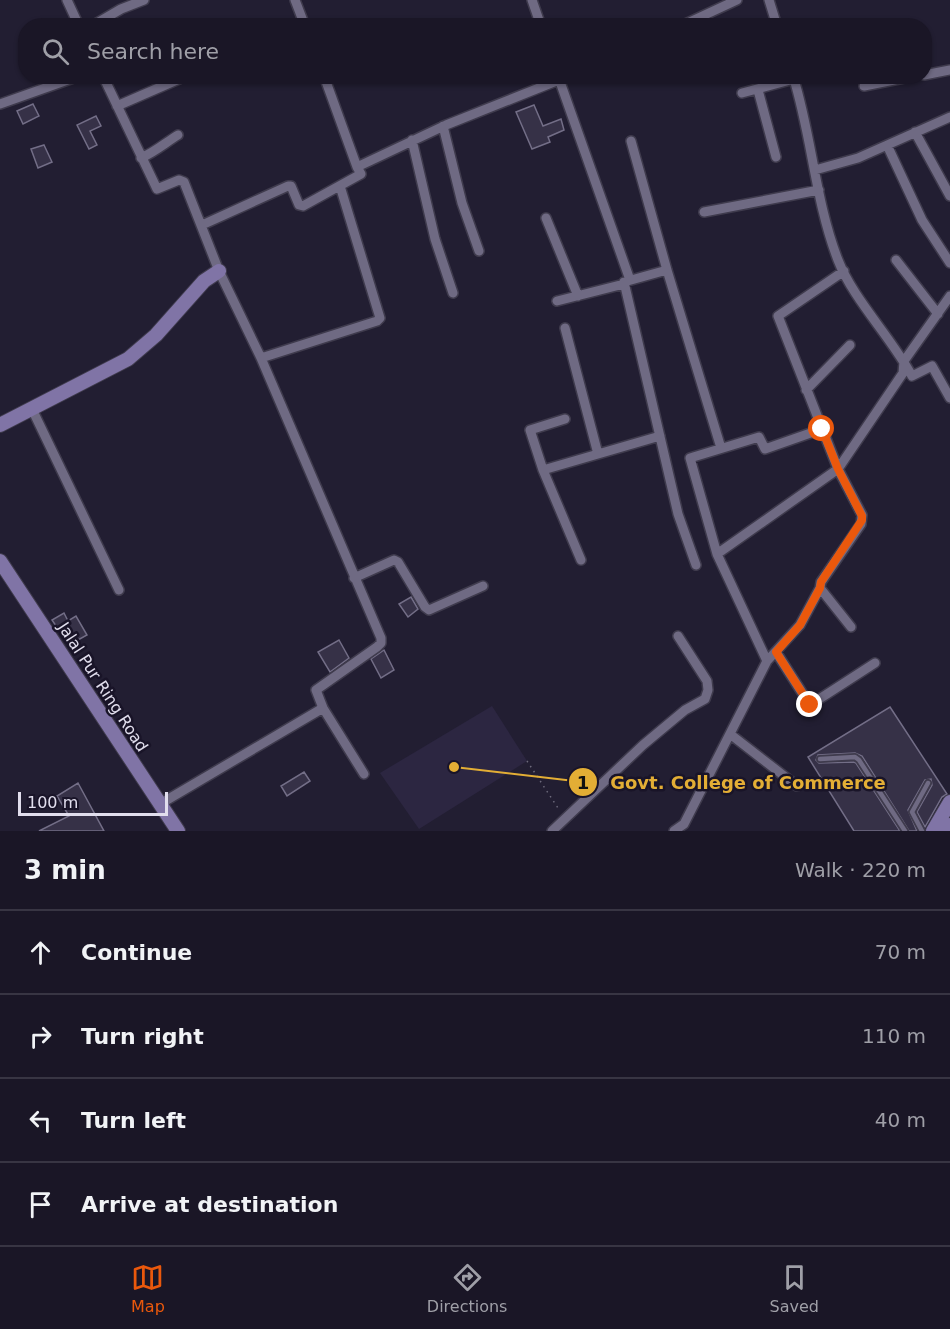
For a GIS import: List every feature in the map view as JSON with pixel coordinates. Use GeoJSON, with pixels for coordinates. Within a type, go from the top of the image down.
{"type":"FeatureCollection","features":[{"type":"Feature","properties":{"kind":"main road"},"geometry":{"type":"LineString","coordinates":[[0,425],[128,359],[156,335],[204,281],[219,271]]}},
{"type":"Feature","properties":{"kind":"main road","name":"Jalal Pur Ring Road"},"geometry":{"type":"LineString","coordinates":[[0,561],[178,831]]}},
{"type":"Feature","properties":{"kind":"main road"},"geometry":{"type":"LineString","coordinates":[[933,831],[950,802]]}},
{"type":"Feature","properties":{"kind":"main road"},"geometry":{"type":"LineString","coordinates":[[946,831],[950,825]]}},
{"type":"Feature","properties":{"kind":"street"},"geometry":{"type":"LineString","coordinates":[[67,0],[76,18]]}},
{"type":"Feature","properties":{"kind":"street"},"geometry":{"type":"LineString","coordinates":[[106,18],[144,0]]}},
{"type":"Feature","properties":{"kind":"street"},"geometry":{"type":"LineString","coordinates":[[295,0],[302,18]]}},
{"type":"Feature","properties":{"kind":"street"},"geometry":{"type":"LineString","coordinates":[[532,0],[538,18]]}},
{"type":"Feature","properties":{"kind":"street"},"geometry":{"type":"LineString","coordinates":[[698,18],[737,0]]}},
{"type":"Feature","properties":{"kind":"street"},"geometry":{"type":"LineString","coordinates":[[769,0],[775,18]]}},
{"type":"Feature","properties":{"kind":"street"},"geometry":{"type":"LineString","coordinates":[[932,73],[950,70]]}},
{"type":"Feature","properties":{"kind":"street"},"geometry":{"type":"LineString","coordinates":[[0,104],[56,84]]}},
{"type":"Feature","properties":{"kind":"street"},"geometry":{"type":"LineString","coordinates":[[107,84],[157,189],[179,180],[184,182],[219,271],[261,358],[381,638],[381,643],[377,647],[317,688],[324,708],[364,774]]}},
{"type":"Feature","properties":{"kind":"street"},"geometry":{"type":"LineString","coordinates":[[117,106],[168,84]]}},
{"type":"Feature","properties":{"kind":"street"},"geometry":{"type":"LineString","coordinates":[[202,225],[288,186],[294,189],[301,206],[361,174],[327,84]]}},
{"type":"Feature","properties":{"kind":"street"},"geometry":{"type":"LineString","coordinates":[[357,166],[443,126],[547,84]]}},
{"type":"Feature","properties":{"kind":"street"},"geometry":{"type":"LineString","coordinates":[[564,84],[627,282],[678,514],[696,565]]}},
{"type":"Feature","properties":{"kind":"street"},"geometry":{"type":"LineString","coordinates":[[742,93],[776,84]]}},
{"type":"Feature","properties":{"kind":"street"},"geometry":{"type":"LineString","coordinates":[[794,84],[838,261],[859,297],[913,376],[932,366],[950,398]]}},
{"type":"Feature","properties":{"kind":"street"},"geometry":{"type":"LineString","coordinates":[[864,86],[874,84]]}},
{"type":"Feature","properties":{"kind":"street"},"geometry":{"type":"LineString","coordinates":[[758,90],[776,157]]}},
{"type":"Feature","properties":{"kind":"street"},"geometry":{"type":"LineString","coordinates":[[815,170],[858,158],[950,117]]}},
{"type":"Feature","properties":{"kind":"street"},"geometry":{"type":"LineString","coordinates":[[443,126],[462,203],[479,251]]}},
{"type":"Feature","properties":{"kind":"street"},"geometry":{"type":"LineString","coordinates":[[915,132],[950,196]]}},
{"type":"Feature","properties":{"kind":"street"},"geometry":{"type":"LineString","coordinates":[[141,158],[156,152],[178,135]]}},
{"type":"Feature","properties":{"kind":"street"},"geometry":{"type":"LineString","coordinates":[[412,140],[435,239],[453,293]]}},
{"type":"Feature","properties":{"kind":"street"},"geometry":{"type":"LineString","coordinates":[[631,141],[721,448]]}},
{"type":"Feature","properties":{"kind":"street"},"geometry":{"type":"LineString","coordinates":[[887,145],[922,220],[950,263]]}},
{"type":"Feature","properties":{"kind":"street"},"geometry":{"type":"LineString","coordinates":[[261,358],[377,321],[380,318],[381,314],[340,186]]}},
{"type":"Feature","properties":{"kind":"street"},"geometry":{"type":"LineString","coordinates":[[704,212],[819,190]]}},
{"type":"Feature","properties":{"kind":"street"},"geometry":{"type":"LineString","coordinates":[[546,218],[578,296]]}},
{"type":"Feature","properties":{"kind":"street"},"geometry":{"type":"LineString","coordinates":[[896,260],[938,314]]}},
{"type":"Feature","properties":{"kind":"street"},"geometry":{"type":"LineString","coordinates":[[557,301],[667,270]]}},
{"type":"Feature","properties":{"kind":"street"},"geometry":{"type":"LineString","coordinates":[[674,831],[684,824],[767,661],[800,625],[821,582],[862,520],[838,469],[777,316],[844,271]]}},
{"type":"Feature","properties":{"kind":"street"},"geometry":{"type":"LineString","coordinates":[[717,554],[838,469],[903,373],[904,361],[950,296]]}},
{"type":"Feature","properties":{"kind":"street"},"geometry":{"type":"LineString","coordinates":[[565,328],[598,454]]}},
{"type":"Feature","properties":{"kind":"street"},"geometry":{"type":"LineString","coordinates":[[806,390],[850,345]]}},
{"type":"Feature","properties":{"kind":"street"},"geometry":{"type":"LineString","coordinates":[[32,409],[119,590]]}},
{"type":"Feature","properties":{"kind":"street"},"geometry":{"type":"LineString","coordinates":[[565,418],[530,430],[543,470],[581,560]]}},
{"type":"Feature","properties":{"kind":"street"},"geometry":{"type":"LineString","coordinates":[[767,661],[717,554],[690,458],[759,437],[765,449],[822,429]]}},
{"type":"Feature","properties":{"kind":"street"},"geometry":{"type":"LineString","coordinates":[[543,470],[660,436]]}},
{"type":"Feature","properties":{"kind":"street"},"geometry":{"type":"LineString","coordinates":[[354,578],[394,560],[398,562],[425,607],[429,609],[483,586]]}},
{"type":"Feature","properties":{"kind":"street"},"geometry":{"type":"LineString","coordinates":[[820,588],[851,627]]}},
{"type":"Feature","properties":{"kind":"street"},"geometry":{"type":"LineString","coordinates":[[552,831],[643,745],[686,710],[705,699],[708,690],[707,681],[678,636]]}},
{"type":"Feature","properties":{"kind":"street"},"geometry":{"type":"LineString","coordinates":[[776,652],[810,705],[875,663]]}},
{"type":"Feature","properties":{"kind":"street"},"geometry":{"type":"LineString","coordinates":[[160,804],[324,708]]}},
{"type":"Feature","properties":{"kind":"street"},"geometry":{"type":"LineString","coordinates":[[730,734],[797,786]]}},
{"type":"Feature","properties":{"kind":"lane"},"geometry":{"type":"LineString","coordinates":[[820,759],[855,757],[860,760],[902,829]]}},
{"type":"Feature","properties":{"kind":"lane"},"geometry":{"type":"LineString","coordinates":[[922,831],[912,812],[928,783]]}},
{"type":"Feature","properties":{"kind":"path"},"geometry":{"type":"LineString","coordinates":[[527,761],[565,819]]}},
{"type":"Feature","properties":{"kind":"shaded area"},"geometry":{"type":"Polygon","coordinates":[[[492,706],[527,761],[419,829],[380,773],[492,706]]]}},
{"type":"Feature","properties":{"kind":"building"},"geometry":{"type":"Polygon","coordinates":[[[33,104],[39,116],[23,124],[17,111],[33,104]]]}},
{"type":"Feature","properties":{"kind":"building"},"geometry":{"type":"Polygon","coordinates":[[[534,105],[543,126],[561,119],[564,130],[548,137],[550,142],[532,149],[516,112],[534,105]]]}},
{"type":"Feature","properties":{"kind":"building"},"geometry":{"type":"Polygon","coordinates":[[[96,116],[101,126],[90,131],[97,145],[89,149],[77,125],[96,116]]]}},
{"type":"Feature","properties":{"kind":"building"},"geometry":{"type":"Polygon","coordinates":[[[44,145],[52,162],[38,168],[31,149],[44,145]]]}},
{"type":"Feature","properties":{"kind":"building"},"geometry":{"type":"Polygon","coordinates":[[[411,597],[418,609],[408,617],[399,604],[411,597]]]}},
{"type":"Feature","properties":{"kind":"building"},"geometry":{"type":"Polygon","coordinates":[[[64,613],[68,621],[76,616],[87,635],[69,645],[52,620],[64,613]]]}},
{"type":"Feature","properties":{"kind":"building"},"geometry":{"type":"Polygon","coordinates":[[[339,640],[349,658],[330,672],[318,652],[339,640]]]}},
{"type":"Feature","properties":{"kind":"building"},"geometry":{"type":"Polygon","coordinates":[[[384,650],[394,670],[381,678],[371,659],[384,650]]]}},
{"type":"Feature","properties":{"kind":"building"},"geometry":{"type":"Polygon","coordinates":[[[890,707],[947,794],[942,797],[925,827],[917,812],[932,785],[931,779],[925,780],[908,810],[917,831],[909,831],[862,756],[855,753],[818,755],[816,760],[819,763],[856,763],[900,831],[854,831],[808,757],[890,707]]]}},
{"type":"Feature","properties":{"kind":"building"},"geometry":{"type":"Polygon","coordinates":[[[304,772],[310,781],[287,796],[281,786],[304,772]]]}},
{"type":"Feature","properties":{"kind":"building"},"geometry":{"type":"Polygon","coordinates":[[[78,783],[104,831],[39,831],[69,816],[57,796],[78,783]]]}},
{"type":"Feature","properties":{"kind":"place","name":"Govt. College of Commerce"},"geometry":{"type":"Point","coordinates":[454,767]}},
{"type":"Feature","properties":{"kind":"route"},"geometry":{"type":"LineString","coordinates":[[810,705],[776,652],[800,625],[821,582],[862,520],[822,429]]}}]}
